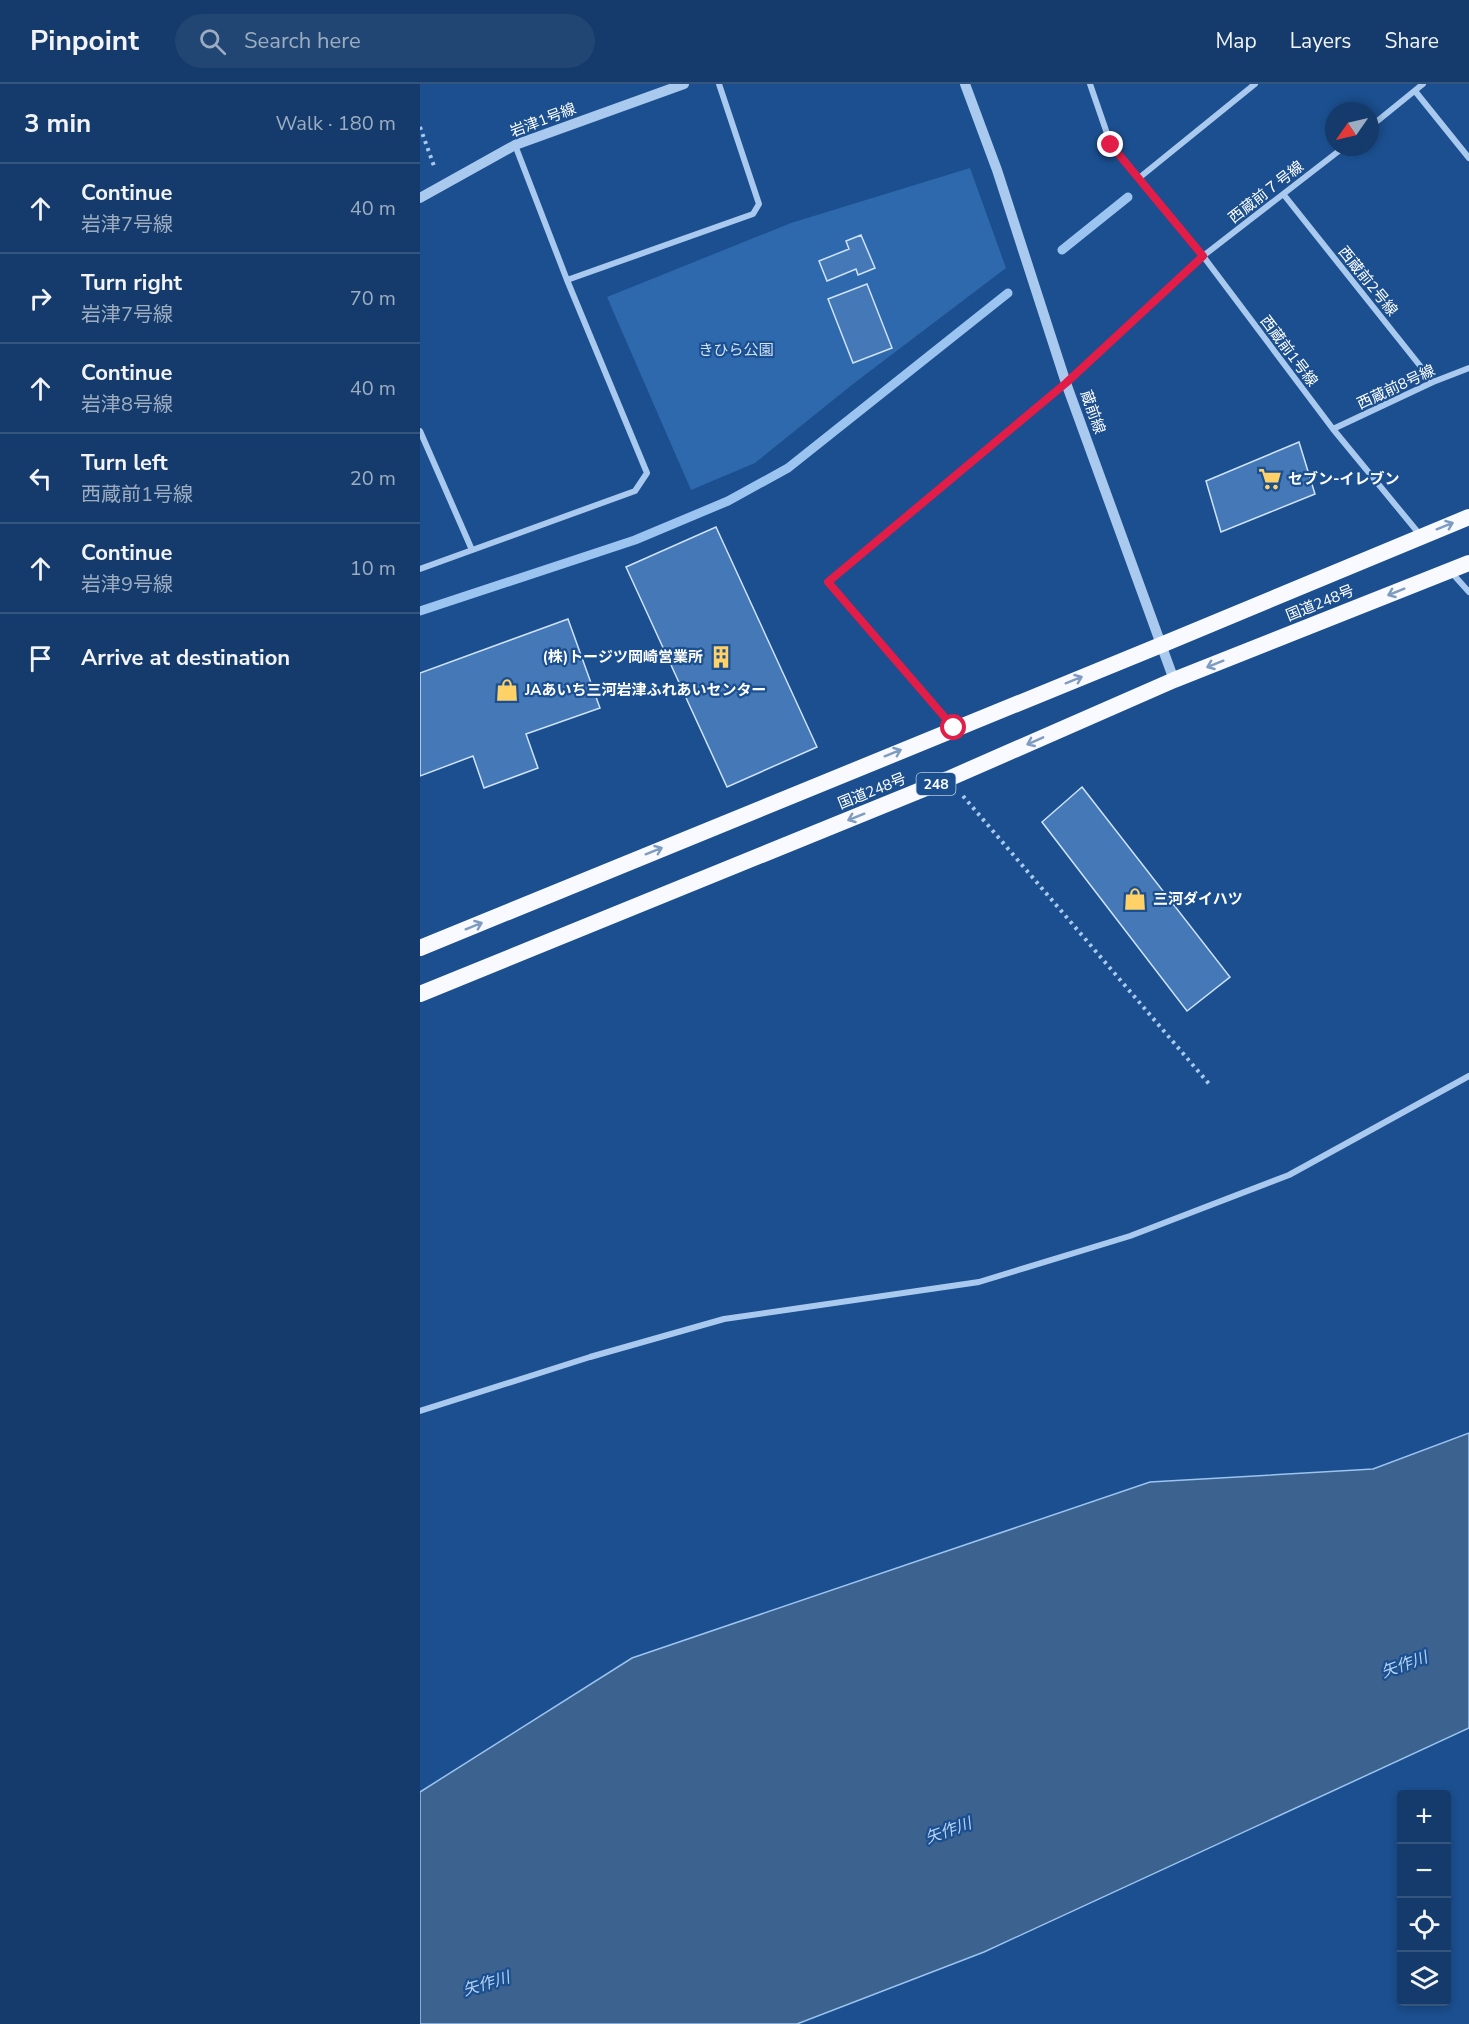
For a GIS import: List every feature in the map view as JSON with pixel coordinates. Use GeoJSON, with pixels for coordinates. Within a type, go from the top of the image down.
{"type":"FeatureCollection","features":[{"type":"Feature","properties":{"kind":"highway","name":"国道248号"},"geometry":{"type":"LineString","coordinates":[[420,948],[1469,517]]}},
{"type":"Feature","properties":{"kind":"highway","name":"国道248号"},"geometry":{"type":"LineString","coordinates":[[420,994],[948,779],[1174,680],[1469,563]]}},
{"type":"Feature","properties":{"kind":"street","name":"岩津1号線"},"geometry":{"type":"LineString","coordinates":[[420,198],[515,145],[684,84]]}},
{"type":"Feature","properties":{"kind":"street"},"geometry":{"type":"LineString","coordinates":[[567,280],[753,214],[759,204],[719,84]]}},
{"type":"Feature","properties":{"kind":"street","name":"蔵前線"},"geometry":{"type":"LineString","coordinates":[[965,84],[997,170],[1066,383],[1174,680]]}},
{"type":"Feature","properties":{"kind":"street","name":"西蔵前1号線"},"geometry":{"type":"LineString","coordinates":[[1090,84],[1111,145],[1203,256],[1333,429],[1421,536]]}},
{"type":"Feature","properties":{"kind":"street"},"geometry":{"type":"LineString","coordinates":[[1139,178],[1255,84]]}},
{"type":"Feature","properties":{"kind":"street"},"geometry":{"type":"LineString","coordinates":[[1379,120],[1423,84]]}},
{"type":"Feature","properties":{"kind":"street"},"geometry":{"type":"LineString","coordinates":[[1415,91],[1469,158]]}},
{"type":"Feature","properties":{"kind":"street"},"geometry":{"type":"LineString","coordinates":[[420,568],[635,491],[647,473],[567,280],[515,145]]}},
{"type":"Feature","properties":{"kind":"street","name":"西蔵前７号線"},"geometry":{"type":"LineString","coordinates":[[954,728],[828,582],[1066,383],[1203,256],[1333,156]]}},
{"type":"Feature","properties":{"kind":"street","name":"西蔵前2号線"},"geometry":{"type":"LineString","coordinates":[[1284,195],[1433,382]]}},
{"type":"Feature","properties":{"kind":"street","name":"西蔵前8号線"},"geometry":{"type":"LineString","coordinates":[[1333,429],[1433,382],[1469,368]]}},
{"type":"Feature","properties":{"kind":"street"},"geometry":{"type":"LineString","coordinates":[[420,431],[472,550]]}},
{"type":"Feature","properties":{"kind":"street"},"geometry":{"type":"LineString","coordinates":[[1450,570],[1469,592]]}},
{"type":"Feature","properties":{"kind":"street"},"geometry":{"type":"LineString","coordinates":[[420,1411],[590,1357],[724,1319],[979,1282],[1130,1236],[1289,1175],[1469,1076]]}},
{"type":"Feature","properties":{"kind":"path"},"geometry":{"type":"LineString","coordinates":[[420,127],[442,186]]}},
{"type":"Feature","properties":{"kind":"path"},"geometry":{"type":"LineString","coordinates":[[948,779],[1210,1085]]}},
{"type":"Feature","properties":{"kind":"green space","name":"きひら公園"},"geometry":{"type":"Polygon","coordinates":[[[970,168],[1006,268],[853,384],[755,463],[691,490],[607,297],[791,223],[970,168]]]}},
{"type":"Feature","properties":{"kind":"water","name":"矢作川"},"geometry":{"type":"Polygon","coordinates":[[[1469,1433],[1469,1728],[984,1952],[797,2024],[420,2024],[420,1792],[632,1658],[1150,1482],[1373,1469],[1469,1433]]]}},
{"type":"Feature","properties":{"kind":"building"},"geometry":{"type":"Polygon","coordinates":[[[861,235],[875,268],[858,275],[856,269],[827,281],[819,261],[849,249],[846,241],[861,235]]]}},
{"type":"Feature","properties":{"kind":"building"},"geometry":{"type":"Polygon","coordinates":[[[867,284],[892,348],[853,363],[828,299],[867,284]]]}},
{"type":"Feature","properties":{"kind":"building"},"geometry":{"type":"Polygon","coordinates":[[[1299,442],[1315,494],[1221,532],[1206,481],[1299,442]]]}},
{"type":"Feature","properties":{"kind":"building","name":"(株)トージツ岡崎営業所"},"geometry":{"type":"Polygon","coordinates":[[[716,527],[817,747],[727,787],[626,567],[716,527]]]}},
{"type":"Feature","properties":{"kind":"building","name":"JAあいち三河岩津ふれあいセンター"},"geometry":{"type":"Polygon","coordinates":[[[568,619],[600,708],[526,734],[538,768],[484,788],[473,756],[420,776],[420,673],[568,619]]]}},
{"type":"Feature","properties":{"kind":"building","name":"三河ダイハツ"},"geometry":{"type":"Polygon","coordinates":[[[1082,787],[1230,977],[1187,1011],[1042,822],[1082,787]]]}},
{"type":"Feature","properties":{"kind":"waterway"},"geometry":{"type":"LineString","coordinates":[[1062,250],[1128,197]]}},
{"type":"Feature","properties":{"kind":"waterway"},"geometry":{"type":"LineString","coordinates":[[420,611],[635,540],[728,501],[788,468],[1008,293]]}},
{"type":"Feature","properties":{"kind":"place","name":"セブン-イレブン"},"geometry":{"type":"Point","coordinates":[1270,479]}},
{"type":"Feature","properties":{"kind":"place","name":"(株)トージツ岡崎営業所"},"geometry":{"type":"Point","coordinates":[721,657]}},
{"type":"Feature","properties":{"kind":"place","name":"JAあいち三河岩津ふれあいセンター"},"geometry":{"type":"Point","coordinates":[507,690]}},
{"type":"Feature","properties":{"kind":"place","name":"三河ダイハツ"},"geometry":{"type":"Point","coordinates":[1135,899]}},
{"type":"Feature","properties":{"kind":"route"},"geometry":{"type":"LineString","coordinates":[[954,728],[828,582],[1066,383],[1203,256],[1111,145]]}}]}
